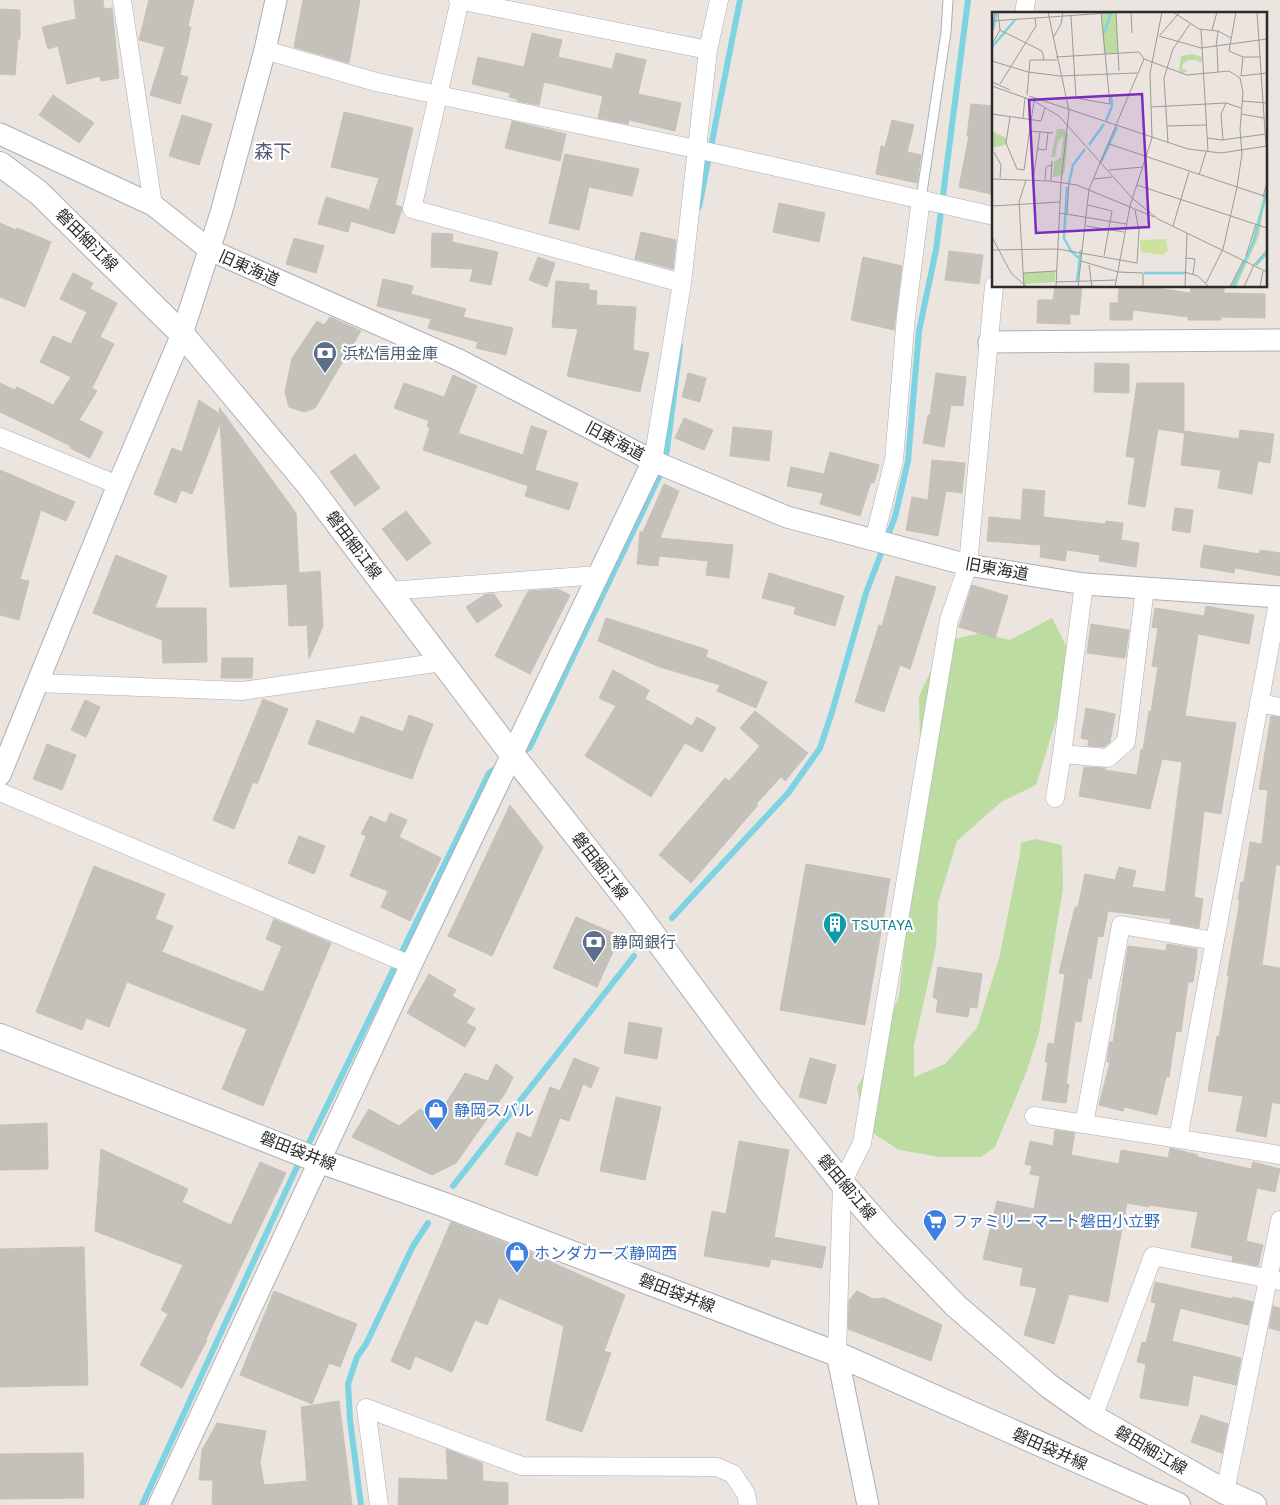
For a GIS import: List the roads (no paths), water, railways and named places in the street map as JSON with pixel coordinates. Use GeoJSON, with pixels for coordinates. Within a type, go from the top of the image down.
{"type":"FeatureCollection","features":[{"type":"Feature","properties":{"kind":"main road","name":"磐田細江線"},"geometry":{"type":"LineString","coordinates":[[0,164],[39,193],[182,334],[307,483],[511,753],[632,906],[762,1082],[842,1183],[886,1232],[956,1306],[1049,1386],[1093,1417],[1224,1492],[1254,1505]]}},
{"type":"Feature","properties":{"kind":"main road","name":"磐田袋井線"},"geometry":{"type":"LineString","coordinates":[[0,1036],[320,1161],[454,1208],[837,1354],[1178,1505]]}},
{"type":"Feature","properties":{"kind":"street"},"geometry":{"type":"LineString","coordinates":[[122,0],[153,205]]}},
{"type":"Feature","properties":{"kind":"street"},"geometry":{"type":"LineString","coordinates":[[0,776],[118,485],[182,334],[210,250],[265,50],[276,0]]}},
{"type":"Feature","properties":{"kind":"street"},"geometry":{"type":"LineString","coordinates":[[682,283],[412,209],[459,0],[708,50]]}},
{"type":"Feature","properties":{"kind":"street"},"geometry":{"type":"LineString","coordinates":[[159,1505],[410,965],[653,461],[682,283],[708,50],[719,0]]}},
{"type":"Feature","properties":{"kind":"street"},"geometry":{"type":"LineString","coordinates":[[265,50],[376,82],[696,149],[992,216]]}},
{"type":"Feature","properties":{"kind":"street","name":"旧東海道"},"geometry":{"type":"LineString","coordinates":[[0,134],[153,205],[210,250],[459,360],[653,461],[787,517],[968,565],[1084,584],[1280,596]]}},
{"type":"Feature","properties":{"kind":"street"},"geometry":{"type":"LineString","coordinates":[[883,543],[894,460],[906,316],[921,199]]}},
{"type":"Feature","properties":{"kind":"street"},"geometry":{"type":"LineString","coordinates":[[868,1505],[837,1354],[842,1183],[862,1143],[949,620],[968,565],[994,288]]}},
{"type":"Feature","properties":{"kind":"street"},"geometry":{"type":"LineString","coordinates":[[989,342],[1280,340]]}},
{"type":"Feature","properties":{"kind":"street"},"geometry":{"type":"LineString","coordinates":[[0,437],[118,485]]}},
{"type":"Feature","properties":{"kind":"street"},"geometry":{"type":"LineString","coordinates":[[389,591],[598,575]]}},
{"type":"Feature","properties":{"kind":"street"},"geometry":{"type":"LineString","coordinates":[[1055,798],[1084,584]]}},
{"type":"Feature","properties":{"kind":"street"},"geometry":{"type":"LineString","coordinates":[[1062,754],[1108,758],[1126,742],[1145,588]]}},
{"type":"Feature","properties":{"kind":"street"},"geometry":{"type":"LineString","coordinates":[[1178,1138],[1280,596]]}},
{"type":"Feature","properties":{"kind":"street"},"geometry":{"type":"LineString","coordinates":[[38,683],[242,691],[442,662]]}},
{"type":"Feature","properties":{"kind":"street"},"geometry":{"type":"LineString","coordinates":[[1259,703],[1280,707]]}},
{"type":"Feature","properties":{"kind":"street"},"geometry":{"type":"LineString","coordinates":[[0,792],[410,965]]}},
{"type":"Feature","properties":{"kind":"street"},"geometry":{"type":"LineString","coordinates":[[1084,1124],[1121,925],[1214,941]]}},
{"type":"Feature","properties":{"kind":"street"},"geometry":{"type":"LineString","coordinates":[[1034,1116],[1280,1155]]}},
{"type":"Feature","properties":{"kind":"street"},"geometry":{"type":"LineString","coordinates":[[1224,1492],[1274,1280],[1280,1220]]}},
{"type":"Feature","properties":{"kind":"street"},"geometry":{"type":"LineString","coordinates":[[1093,1417],[1153,1256],[1274,1280]]}},
{"type":"Feature","properties":{"kind":"street"},"geometry":{"type":"LineString","coordinates":[[379,1505],[366,1408],[522,1466],[717,1468],[733,1474],[746,1494],[748,1505]]}},
{"type":"Feature","properties":{"kind":"lane"},"geometry":{"type":"LineString","coordinates":[[921,199],[946,32],[948,0]]}},
{"type":"Feature","properties":{"kind":"waterway"},"geometry":{"type":"LineString","coordinates":[[699,207],[740,0]]}},
{"type":"Feature","properties":{"kind":"waterway"},"geometry":{"type":"LineString","coordinates":[[672,918],[789,792],[820,748],[866,593],[895,517],[908,461],[919,331],[936,250],[968,0]]}},
{"type":"Feature","properties":{"kind":"waterway"},"geometry":{"type":"LineString","coordinates":[[520,754],[530,747],[660,475],[667,450],[680,346]]}},
{"type":"Feature","properties":{"kind":"waterway"},"geometry":{"type":"LineString","coordinates":[[306,1149],[489,773],[498,767]]}},
{"type":"Feature","properties":{"kind":"waterway"},"geometry":{"type":"LineString","coordinates":[[453,1186],[634,956]]}},
{"type":"Feature","properties":{"kind":"waterway"},"geometry":{"type":"LineString","coordinates":[[142,1505],[301,1158]]}},
{"type":"Feature","properties":{"kind":"waterway"},"geometry":{"type":"LineString","coordinates":[[361,1505],[350,1420],[348,1384],[357,1357],[366,1344],[413,1246],[428,1223]]}},
{"type":"Feature","properties":{"kind":"place","name":"浜松信用金庫"},"geometry":{"type":"Point","coordinates":[325,374]}},
{"type":"Feature","properties":{"kind":"place","name":"TSUTAYA"},"geometry":{"type":"Point","coordinates":[835,945]}},
{"type":"Feature","properties":{"kind":"place","name":"静岡銀行"},"geometry":{"type":"Point","coordinates":[594,963]}},
{"type":"Feature","properties":{"kind":"place","name":"静岡スバル"},"geometry":{"type":"Point","coordinates":[436,1131]}},
{"type":"Feature","properties":{"kind":"place","name":"ファミリーマート磐田小立野"},"geometry":{"type":"Point","coordinates":[935,1242]}},
{"type":"Feature","properties":{"kind":"place","name":"ホンダカーズ静岡西"},"geometry":{"type":"Point","coordinates":[517,1274]}},
{"type":"Feature","properties":{"kind":"district","name":"森下"},"geometry":{"type":"Point","coordinates":[273,152]}}]}
